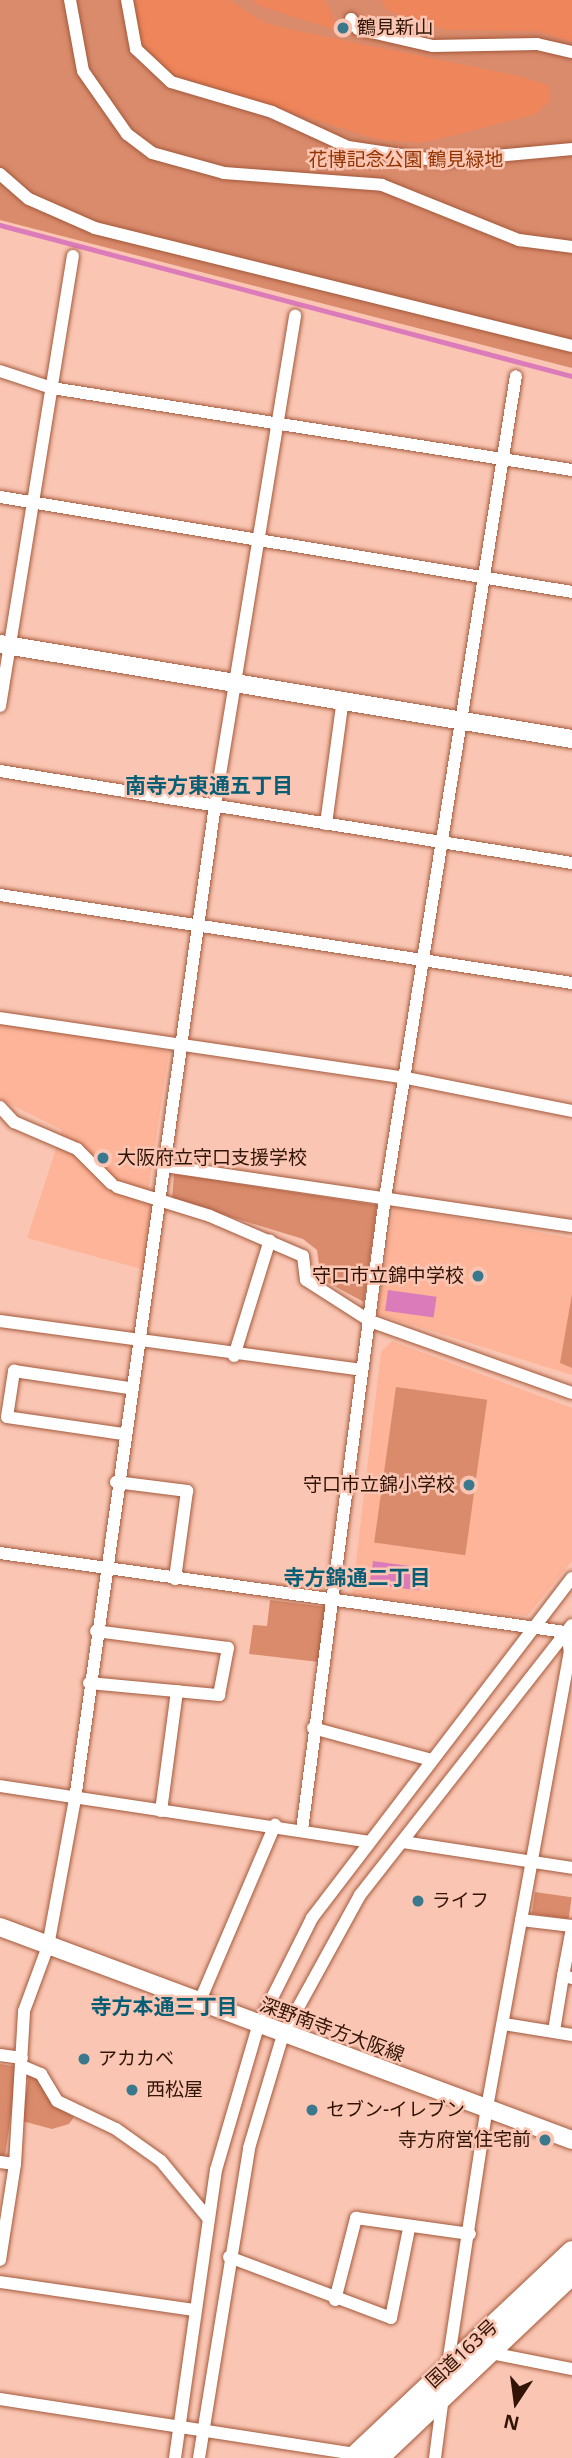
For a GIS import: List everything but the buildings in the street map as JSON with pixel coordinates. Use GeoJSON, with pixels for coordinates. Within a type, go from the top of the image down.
{"type":"FeatureCollection","features":[{"type":"Feature","properties":{"kind":"highway","name":"国道163号"},"geometry":{"type":"LineString","coordinates":[[372,2457],[447,2369],[572,2250]]}},
{"type":"Feature","properties":{"kind":"highway","name":"国道163号"},"geometry":{"type":"LineString","coordinates":[[372,2457],[443,2398],[572,2273]]}},
{"type":"Feature","properties":{"kind":"main road"},"geometry":{"type":"LineString","coordinates":[[5,645],[344,699],[461,722],[572,738]]}},
{"type":"Feature","properties":{"kind":"main road","name":"深野南寺方大阪線"},"geometry":{"type":"LineString","coordinates":[[0,1927],[486,2113],[572,2140]]}},
{"type":"Feature","properties":{"kind":"street"},"geometry":{"type":"LineString","coordinates":[[70,0],[83,71],[127,134],[152,153],[224,173],[382,185],[519,240],[572,247]]}},
{"type":"Feature","properties":{"kind":"street"},"geometry":{"type":"LineString","coordinates":[[127,0],[136,49],[171,82],[272,112],[348,147],[441,161],[572,149]]}},
{"type":"Feature","properties":{"kind":"street"},"geometry":{"type":"LineString","coordinates":[[351,19],[358,29],[433,46],[537,44],[572,52]]}},
{"type":"Feature","properties":{"kind":"street"},"geometry":{"type":"LineString","coordinates":[[0,174],[29,200],[95,228],[572,346]]}},
{"type":"Feature","properties":{"kind":"street"},"geometry":{"type":"LineString","coordinates":[[0,706],[5,645],[33,502],[73,256]]}},
{"type":"Feature","properties":{"kind":"street"},"geometry":{"type":"LineString","coordinates":[[0,2260],[15,2164],[24,2011],[48,1945],[75,1799],[116,1482],[215,805],[255,541],[279,423],[295,316]]}},
{"type":"Feature","properties":{"kind":"street"},"geometry":{"type":"LineString","coordinates":[[0,371],[52,388],[572,470]]}},
{"type":"Feature","properties":{"kind":"street"},"geometry":{"type":"LineString","coordinates":[[302,1830],[313,1728],[385,1198],[407,1078],[422,960],[443,843],[516,376]]}},
{"type":"Feature","properties":{"kind":"street"},"geometry":{"type":"LineString","coordinates":[[0,497],[572,592]]}},
{"type":"Feature","properties":{"kind":"street"},"geometry":{"type":"LineString","coordinates":[[326,824],[344,699]]}},
{"type":"Feature","properties":{"kind":"street"},"geometry":{"type":"LineString","coordinates":[[0,771],[572,863]]}},
{"type":"Feature","properties":{"kind":"street"},"geometry":{"type":"LineString","coordinates":[[0,895],[572,983]]}},
{"type":"Feature","properties":{"kind":"street"},"geometry":{"type":"LineString","coordinates":[[0,1018],[407,1078],[572,1111]]}},
{"type":"Feature","properties":{"kind":"street"},"geometry":{"type":"LineString","coordinates":[[0,1107],[14,1122],[77,1149],[115,1186],[270,1240],[303,1256],[306,1280],[370,1321],[572,1393]]}},
{"type":"Feature","properties":{"kind":"street"},"geometry":{"type":"LineString","coordinates":[[164,1166],[572,1226]]}},
{"type":"Feature","properties":{"kind":"street"},"geometry":{"type":"LineString","coordinates":[[234,1356],[270,1240]]}},
{"type":"Feature","properties":{"kind":"street"},"geometry":{"type":"LineString","coordinates":[[0,1321],[234,1356],[362,1370]]}},
{"type":"Feature","properties":{"kind":"street"},"geometry":{"type":"LineString","coordinates":[[123,1434],[8,1417],[14,1371],[130,1388]]}},
{"type":"Feature","properties":{"kind":"street"},"geometry":{"type":"LineString","coordinates":[[116,1482],[187,1491],[175,1579]]}},
{"type":"Feature","properties":{"kind":"street"},"geometry":{"type":"LineString","coordinates":[[0,1553],[533,1628],[570,1630]]}},
{"type":"Feature","properties":{"kind":"street"},"geometry":{"type":"LineString","coordinates":[[175,2458],[208,2218],[258,2026],[312,1918],[572,1578]]}},
{"type":"Feature","properties":{"kind":"street"},"geometry":{"type":"LineString","coordinates":[[198,2458],[229,2257],[259,2105],[283,2035],[324,1952],[402,1842],[570,1630]]}},
{"type":"Feature","properties":{"kind":"street"},"geometry":{"type":"LineString","coordinates":[[435,2458],[486,2113],[570,1653],[570,1630]]}},
{"type":"Feature","properties":{"kind":"street"},"geometry":{"type":"LineString","coordinates":[[89,1682],[219,1695],[228,1647],[96,1631]]}},
{"type":"Feature","properties":{"kind":"street"},"geometry":{"type":"LineString","coordinates":[[161,1811],[177,1691]]}},
{"type":"Feature","properties":{"kind":"street"},"geometry":{"type":"LineString","coordinates":[[313,1728],[432,1760]]}},
{"type":"Feature","properties":{"kind":"street"},"geometry":{"type":"LineString","coordinates":[[0,1786],[75,1799],[275,1825],[369,1842]]}},
{"type":"Feature","properties":{"kind":"street"},"geometry":{"type":"LineString","coordinates":[[199,2003],[275,1825]]}},
{"type":"Feature","properties":{"kind":"street"},"geometry":{"type":"LineString","coordinates":[[402,1842],[572,1868]]}},
{"type":"Feature","properties":{"kind":"street"},"geometry":{"type":"LineString","coordinates":[[521,1920],[572,1927],[567,1977],[554,2031]]}},
{"type":"Feature","properties":{"kind":"street"},"geometry":{"type":"LineString","coordinates":[[504,2024],[572,2035]]}},
{"type":"Feature","properties":{"kind":"street"},"geometry":{"type":"LineString","coordinates":[[0,2055],[22,2062],[41,2074],[57,2101],[116,2129],[161,2161],[208,2218]]}},
{"type":"Feature","properties":{"kind":"street"},"geometry":{"type":"LineString","coordinates":[[0,2162],[15,2164]]}},
{"type":"Feature","properties":{"kind":"street"},"geometry":{"type":"LineString","coordinates":[[335,2300],[356,2218],[409,2230],[470,2234]]}},
{"type":"Feature","properties":{"kind":"street"},"geometry":{"type":"LineString","coordinates":[[229,2257],[335,2300],[391,2318],[409,2230]]}},
{"type":"Feature","properties":{"kind":"street"},"geometry":{"type":"LineString","coordinates":[[0,2282],[194,2310]]}},
{"type":"Feature","properties":{"kind":"street"},"geometry":{"type":"LineString","coordinates":[[491,2353],[572,2369]]}},
{"type":"Feature","properties":{"kind":"street"},"geometry":{"type":"LineString","coordinates":[[0,2399],[372,2457]]}},
{"type":"Feature","properties":{"kind":"shaded area"},"geometry":{"type":"Polygon","coordinates":[[[136,0],[229,0],[263,22],[288,29],[523,77],[550,86],[550,100],[536,114],[456,135],[420,143],[376,139],[174,75],[140,42],[136,0]]]}},
{"type":"Feature","properties":{"kind":"shaded area"},"geometry":{"type":"Polygon","coordinates":[[[252,0],[325,0],[339,31],[260,6],[252,0]]]}},
{"type":"Feature","properties":{"kind":"shaded area"},"geometry":{"type":"Polygon","coordinates":[[[381,0],[572,0],[572,42],[539,31],[446,30],[388,11],[381,0]]]}},
{"type":"Feature","properties":{"kind":"shaded area","name":"大阪府立守口支援学校"},"geometry":{"type":"Polygon","coordinates":[[[0,1020],[169,1052],[149,1186],[154,1212],[145,1270],[27,1238],[62,1130],[0,1099],[0,1020]]]}},
{"type":"Feature","properties":{"kind":"shaded area","name":"守口市立錦中学校"},"geometry":{"type":"Polygon","coordinates":[[[394,1207],[572,1238],[572,1375],[377,1314],[394,1207]]]}},
{"type":"Feature","properties":{"kind":"shaded area"},"geometry":{"type":"Polygon","coordinates":[[[388,1290],[437,1297],[434,1318],[385,1311],[388,1290]]]}},
{"type":"Feature","properties":{"kind":"shaded area","name":"守口市立錦小学校"},"geometry":{"type":"Polygon","coordinates":[[[392,1341],[572,1408],[572,1561],[527,1616],[352,1595],[381,1352],[392,1341]]]}},
{"type":"Feature","properties":{"kind":"shaded area"},"geometry":{"type":"Polygon","coordinates":[[[373,1561],[422,1568],[418,1591],[370,1584],[373,1561]]]}},
{"type":"Feature","properties":{"kind":"green space","name":"花博記念公園 鶴見緑地"},"geometry":{"type":"Polygon","coordinates":[[[0,0],[572,0],[572,368],[0,220],[0,0]]]}},
{"type":"Feature","properties":{"kind":"green space"},"geometry":{"type":"Polygon","coordinates":[[[174,1174],[377,1205],[364,1302],[321,1279],[317,1250],[303,1239],[172,1199],[174,1174]]]}},
{"type":"Feature","properties":{"kind":"green space"},"geometry":{"type":"Polygon","coordinates":[[[572,1294],[572,1368],[560,1363],[572,1294]]]}},
{"type":"Feature","properties":{"kind":"green space"},"geometry":{"type":"Polygon","coordinates":[[[396,1387],[487,1400],[465,1555],[374,1542],[396,1387]]]}},
{"type":"Feature","properties":{"kind":"green space"},"geometry":{"type":"Polygon","coordinates":[[[270,1600],[326,1607],[319,1662],[249,1654],[253,1625],[267,1626],[270,1600]]]}},
{"type":"Feature","properties":{"kind":"green space"},"geometry":{"type":"Polygon","coordinates":[[[535,1892],[572,1897],[569,1919],[532,1914],[535,1892]]]}},
{"type":"Feature","properties":{"kind":"green space"},"geometry":{"type":"Polygon","coordinates":[[[0,2064],[18,2067],[5,2156],[0,2156],[0,2064]]]}},
{"type":"Feature","properties":{"kind":"green space"},"geometry":{"type":"Polygon","coordinates":[[[29,2075],[39,2077],[52,2103],[74,2117],[69,2124],[52,2129],[22,2121],[29,2075]]]}},
{"type":"Feature","properties":{"kind":"waterway"},"geometry":{"type":"LineString","coordinates":[[0,225],[572,376]]}},
{"type":"Feature","properties":{"kind":"place","name":"鶴見新山"},"geometry":{"type":"Point","coordinates":[343,28]}},
{"type":"Feature","properties":{"kind":"place","name":"大阪府立守口支援学校"},"geometry":{"type":"Point","coordinates":[103,1158]}},
{"type":"Feature","properties":{"kind":"place","name":"守口市立錦中学校"},"geometry":{"type":"Point","coordinates":[478,1276]}},
{"type":"Feature","properties":{"kind":"place","name":"守口市立錦小学校"},"geometry":{"type":"Point","coordinates":[469,1485]}},
{"type":"Feature","properties":{"kind":"place","name":"ライフ"},"geometry":{"type":"Point","coordinates":[418,1901]}},
{"type":"Feature","properties":{"kind":"place","name":"アカカベ"},"geometry":{"type":"Point","coordinates":[84,2059]}},
{"type":"Feature","properties":{"kind":"place","name":"西松屋"},"geometry":{"type":"Point","coordinates":[132,2090]}},
{"type":"Feature","properties":{"kind":"place","name":"セブン-イレブン"},"geometry":{"type":"Point","coordinates":[312,2110]}},
{"type":"Feature","properties":{"kind":"place","name":"寺方府営住宅前"},"geometry":{"type":"Point","coordinates":[545,2140]}},
{"type":"Feature","properties":{"kind":"district","name":"南寺方東通五丁目"},"geometry":{"type":"Point","coordinates":[209,785]}},
{"type":"Feature","properties":{"kind":"district","name":"寺方錦通二丁目"},"geometry":{"type":"Point","coordinates":[357,1577]}},
{"type":"Feature","properties":{"kind":"district","name":"寺方本通三丁目"},"geometry":{"type":"Point","coordinates":[164,2006]}}]}
